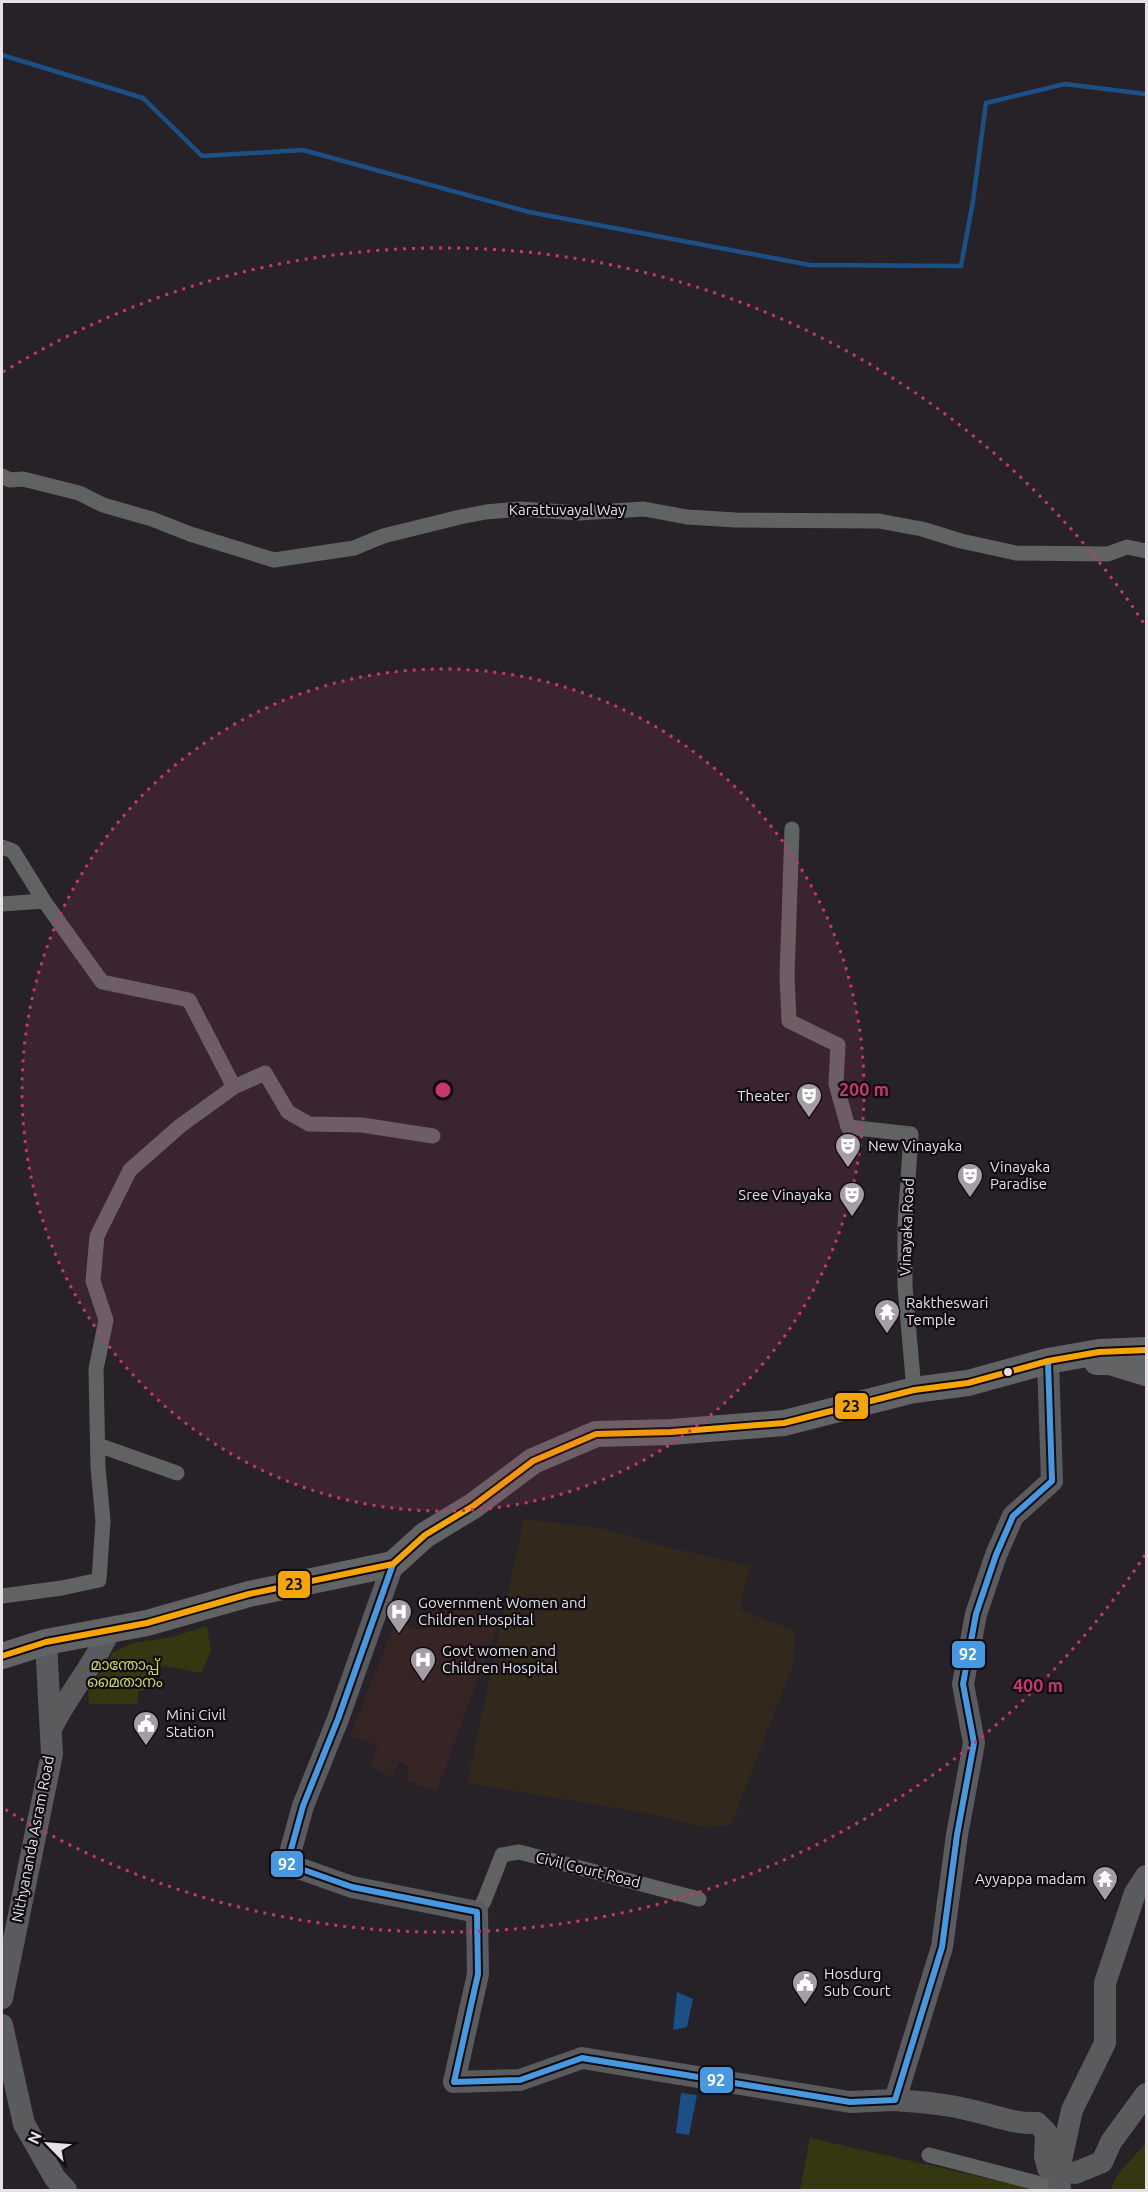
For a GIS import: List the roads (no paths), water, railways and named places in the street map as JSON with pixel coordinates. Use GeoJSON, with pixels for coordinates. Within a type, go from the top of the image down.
{"type":"FeatureCollection","features":[{"type":"Feature","properties":{"kind":"main road"},"geometry":{"type":"LineString","coordinates":[[2,1656],[46,1642],[147,1623],[249,1594],[393,1564],[425,1534],[473,1506],[533,1461],[596,1434],[670,1432],[784,1423],[914,1390],[968,1383],[1048,1361],[1099,1352],[1146,1350]]}},
{"type":"Feature","properties":{"kind":"main road"},"geometry":{"type":"LineString","coordinates":[[1048,1361],[1110,1362],[1146,1373]]}},
{"type":"Feature","properties":{"kind":"street","name":"Karattuvayal Way"},"geometry":{"type":"LineString","coordinates":[[2,476],[10,480],[23,479],[79,493],[103,505],[274,560],[354,548],[383,536],[460,517],[520,509],[579,513],[644,509],[687,517],[736,520],[879,521],[1016,553],[1108,554],[1126,547],[1146,551]]}},
{"type":"Feature","properties":{"kind":"street","name":"Vinayaka Road"},"geometry":{"type":"LineString","coordinates":[[792,829],[787,976],[789,1021],[838,1045],[836,1084],[848,1127],[911,1134],[905,1225],[905,1287],[914,1390]]}},
{"type":"Feature","properties":{"kind":"street"},"geometry":{"type":"LineString","coordinates":[[2,847],[13,851],[44,901],[102,982],[189,1000],[234,1088]]}},
{"type":"Feature","properties":{"kind":"street"},"geometry":{"type":"LineString","coordinates":[[2,904],[44,901]]}},
{"type":"Feature","properties":{"kind":"street"},"geometry":{"type":"LineString","coordinates":[[2,1596],[62,1588],[99,1580],[103,1521],[96,1369],[106,1320],[93,1281],[97,1236],[130,1170],[180,1126],[234,1088],[265,1073],[288,1112],[309,1124],[362,1125],[433,1136]]}},
{"type":"Feature","properties":{"kind":"street"},"geometry":{"type":"LineString","coordinates":[[895,2100],[942,1947],[957,1835],[974,1743],[963,1684],[976,1614],[996,1555],[1013,1516],[1052,1481],[1048,1361]]}},
{"type":"Feature","properties":{"kind":"street"},"geometry":{"type":"LineString","coordinates":[[98,1445],[177,1473]]}},
{"type":"Feature","properties":{"kind":"street"},"geometry":{"type":"LineString","coordinates":[[393,1564],[338,1719],[303,1806],[287,1864],[352,1887],[477,1912],[478,1974],[454,2082],[520,2080],[582,2058],[850,2102],[895,2100],[933,2102],[1020,2124],[1037,2123],[1046,2132],[1045,2156],[1048,2168],[1060,2183]]}},
{"type":"Feature","properties":{"kind":"street"},"geometry":{"type":"LineString","coordinates":[[50,1731],[59,1712],[100,1653],[110,1630]]}},
{"type":"Feature","properties":{"kind":"street","name":"Nithyananda Asram Road"},"geometry":{"type":"LineString","coordinates":[[2,1998],[52,1754],[46,1642]]}},
{"type":"Feature","properties":{"kind":"street","name":"Civil Court Road"},"geometry":{"type":"LineString","coordinates":[[477,1912],[484,1901],[502,1855],[519,1852],[699,1899]]}},
{"type":"Feature","properties":{"kind":"street"},"geometry":{"type":"LineString","coordinates":[[1060,2183],[1072,2110],[1105,2043],[1104,1983],[1135,1893],[1146,1876]]}},
{"type":"Feature","properties":{"kind":"street"},"geometry":{"type":"LineString","coordinates":[[2,2035],[13,2122],[66,2190]]}},
{"type":"Feature","properties":{"kind":"street"},"geometry":{"type":"LineString","coordinates":[[929,2155],[1060,2183],[1075,2173],[1102,2162],[1111,2142],[1146,2094]]}},
{"type":"Feature","properties":{"kind":"water"},"geometry":{"type":"Polygon","coordinates":[[[677,1992],[693,1999],[687,2027],[673,2030],[677,1992]]]}},
{"type":"Feature","properties":{"kind":"water"},"geometry":{"type":"Polygon","coordinates":[[[681,2093],[697,2095],[689,2135],[676,2133],[681,2093]]]}},
{"type":"Feature","properties":{"kind":"waterway"},"geometry":{"type":"LineString","coordinates":[[2,55],[143,98],[202,156],[303,150],[529,212],[810,265],[961,266],[973,201],[986,103],[1065,84],[1146,94]]}},
{"type":"Feature","properties":{"kind":"place","name":"Theater"},"geometry":{"type":"Point","coordinates":[809,1119]}},
{"type":"Feature","properties":{"kind":"place","name":"New Vinayaka"},"geometry":{"type":"Point","coordinates":[848,1169]}},
{"type":"Feature","properties":{"kind":"place","name":"Vinayaka Paradise"},"geometry":{"type":"Point","coordinates":[970,1199]}},
{"type":"Feature","properties":{"kind":"place","name":"Sree Vinayaka"},"geometry":{"type":"Point","coordinates":[852,1218]}},
{"type":"Feature","properties":{"kind":"place","name":"Raktheswari Temple"},"geometry":{"type":"Point","coordinates":[887,1335]}},
{"type":"Feature","properties":{"kind":"place","name":"Government Women and Children Hospital"},"geometry":{"type":"Point","coordinates":[399,1635]}},
{"type":"Feature","properties":{"kind":"place","name":"Govt women and Children Hospital"},"geometry":{"type":"Point","coordinates":[423,1683]}},
{"type":"Feature","properties":{"kind":"place","name":"Mini Civil Station"},"geometry":{"type":"Point","coordinates":[146,1747]}},
{"type":"Feature","properties":{"kind":"place","name":"Ayyappa madam"},"geometry":{"type":"Point","coordinates":[1105,1902]}},
{"type":"Feature","properties":{"kind":"place","name":"Hosdurg Sub Court"},"geometry":{"type":"Point","coordinates":[805,2006]}},
{"type":"Feature","properties":{"kind":"park label","name":"മാന്തോപ്പ് മൈതാനം"},"geometry":{"type":"Point","coordinates":[125,1674]}}]}
